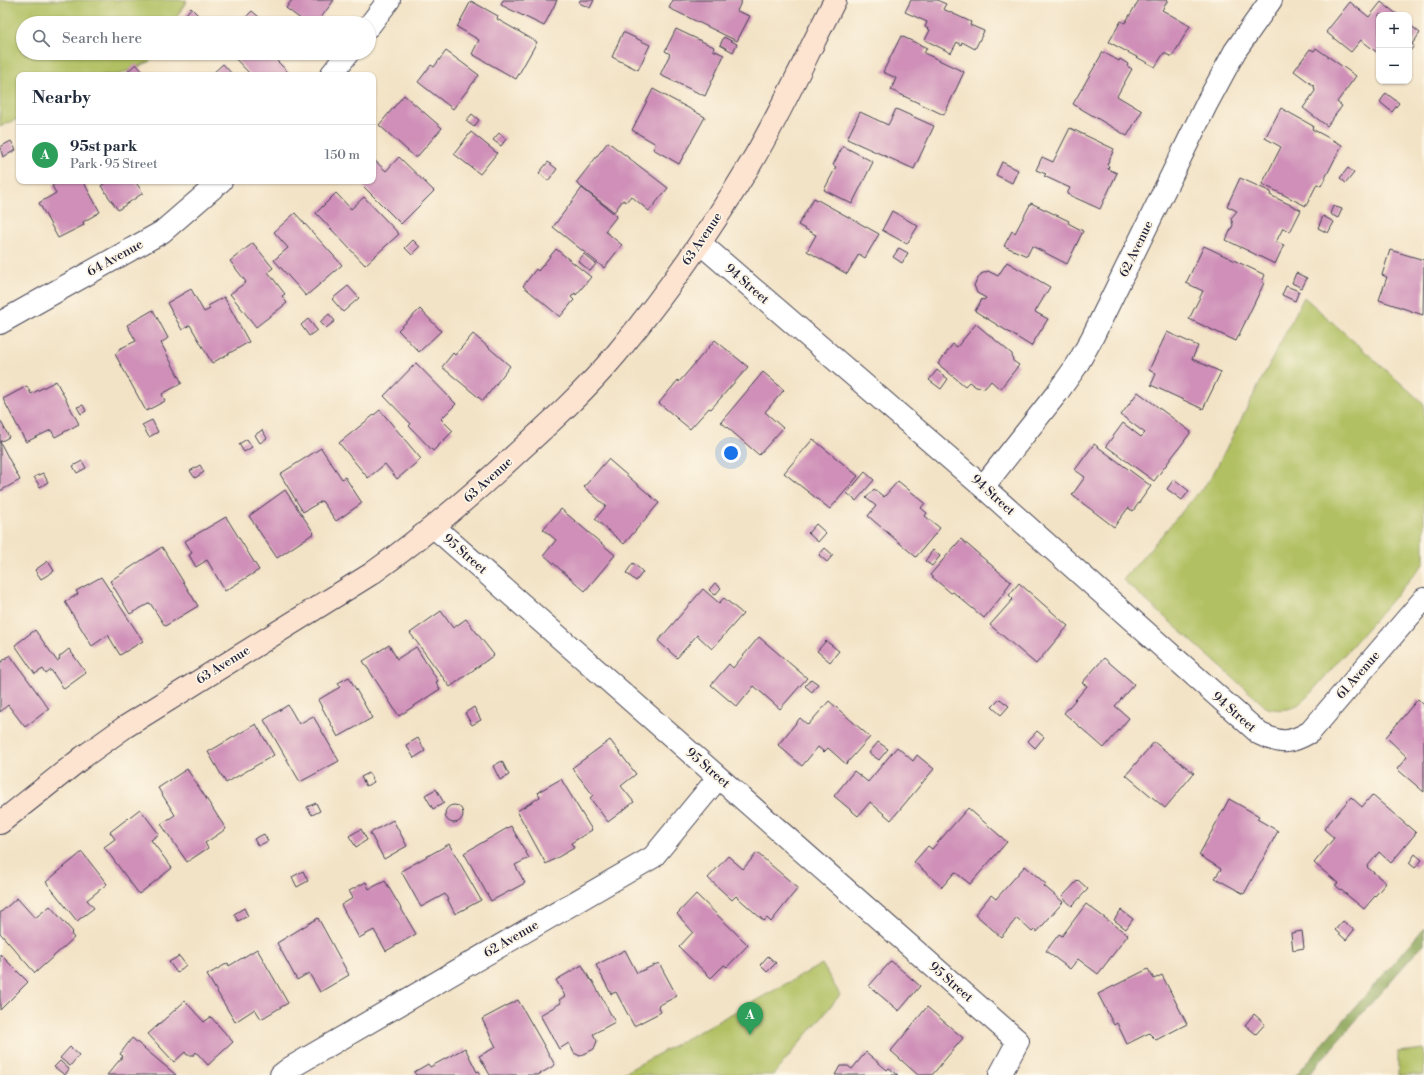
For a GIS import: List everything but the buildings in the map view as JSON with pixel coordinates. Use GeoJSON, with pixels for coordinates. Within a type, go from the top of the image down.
{"type":"FeatureCollection","features":[{"type":"Feature","properties":{"kind":"street"},"geometry":{"type":"LineString","coordinates":[[376,17],[389,0]]}},
{"type":"Feature","properties":{"kind":"street","name":"63 Avenue"},"geometry":{"type":"LineString","coordinates":[[0,823],[83,757],[125,727],[372,574],[434,527],[556,418],[586,387],[641,324],[700,243],[752,161],[835,0]]}},
{"type":"Feature","properties":{"kind":"street","name":"62 Avenue"},"geometry":{"type":"LineString","coordinates":[[983,487],[1077,365],[1092,338],[1207,103],[1235,51],[1271,0]]}},
{"type":"Feature","properties":{"kind":"street"},"geometry":{"type":"LineString","coordinates":[[333,72],[343,60]]}},
{"type":"Feature","properties":{"kind":"street","name":"64 Avenue"},"geometry":{"type":"LineString","coordinates":[[0,323],[162,232],[218,184]]}},
{"type":"Feature","properties":{"kind":"street","name":"94 Street"},"geometry":{"type":"LineString","coordinates":[[700,243],[983,487],[1245,722],[1260,734],[1274,741],[1287,743]]}},
{"type":"Feature","properties":{"kind":"street","name":"95 Street"},"geometry":{"type":"LineString","coordinates":[[434,527],[1018,1040],[1000,1075]]}},
{"type":"Feature","properties":{"kind":"street","name":"61 Avenue"},"geometry":{"type":"LineString","coordinates":[[1287,743],[1310,732],[1424,599]]}},
{"type":"Feature","properties":{"kind":"street","name":"62 Avenue"},"geometry":{"type":"LineString","coordinates":[[281,1075],[290,1068],[653,857],[718,778]]}},
{"type":"Feature","properties":{"kind":"green space"},"geometry":{"type":"Polygon","coordinates":[[[0,0],[187,0],[177,16],[16,16],[16,60],[150,60],[149,62],[125,72],[16,72],[16,119],[0,127],[0,0]]]}},
{"type":"Feature","properties":{"kind":"green space"},"geometry":{"type":"Polygon","coordinates":[[[1304,297],[1424,404],[1424,563],[1309,695],[1299,704],[1280,710],[1267,708],[1123,580],[1211,478],[1304,297]]]}},
{"type":"Feature","properties":{"kind":"green space"},"geometry":{"type":"Polygon","coordinates":[[[1424,928],[1424,943],[1308,1075],[1296,1075],[1424,928]]]}},
{"type":"Feature","properties":{"kind":"green space"},"geometry":{"type":"Polygon","coordinates":[[[822,964],[840,995],[773,1075],[620,1075],[822,964]]]}},
{"type":"Feature","properties":{"kind":"green space"},"geometry":{"type":"Polygon","coordinates":[[[1424,1049],[1424,1075],[1398,1075],[1398,1052],[1424,1049]]]}},
{"type":"Feature","properties":{"kind":"place","name":"95st park"},"geometry":{"type":"Point","coordinates":[750,1035]}}]}
